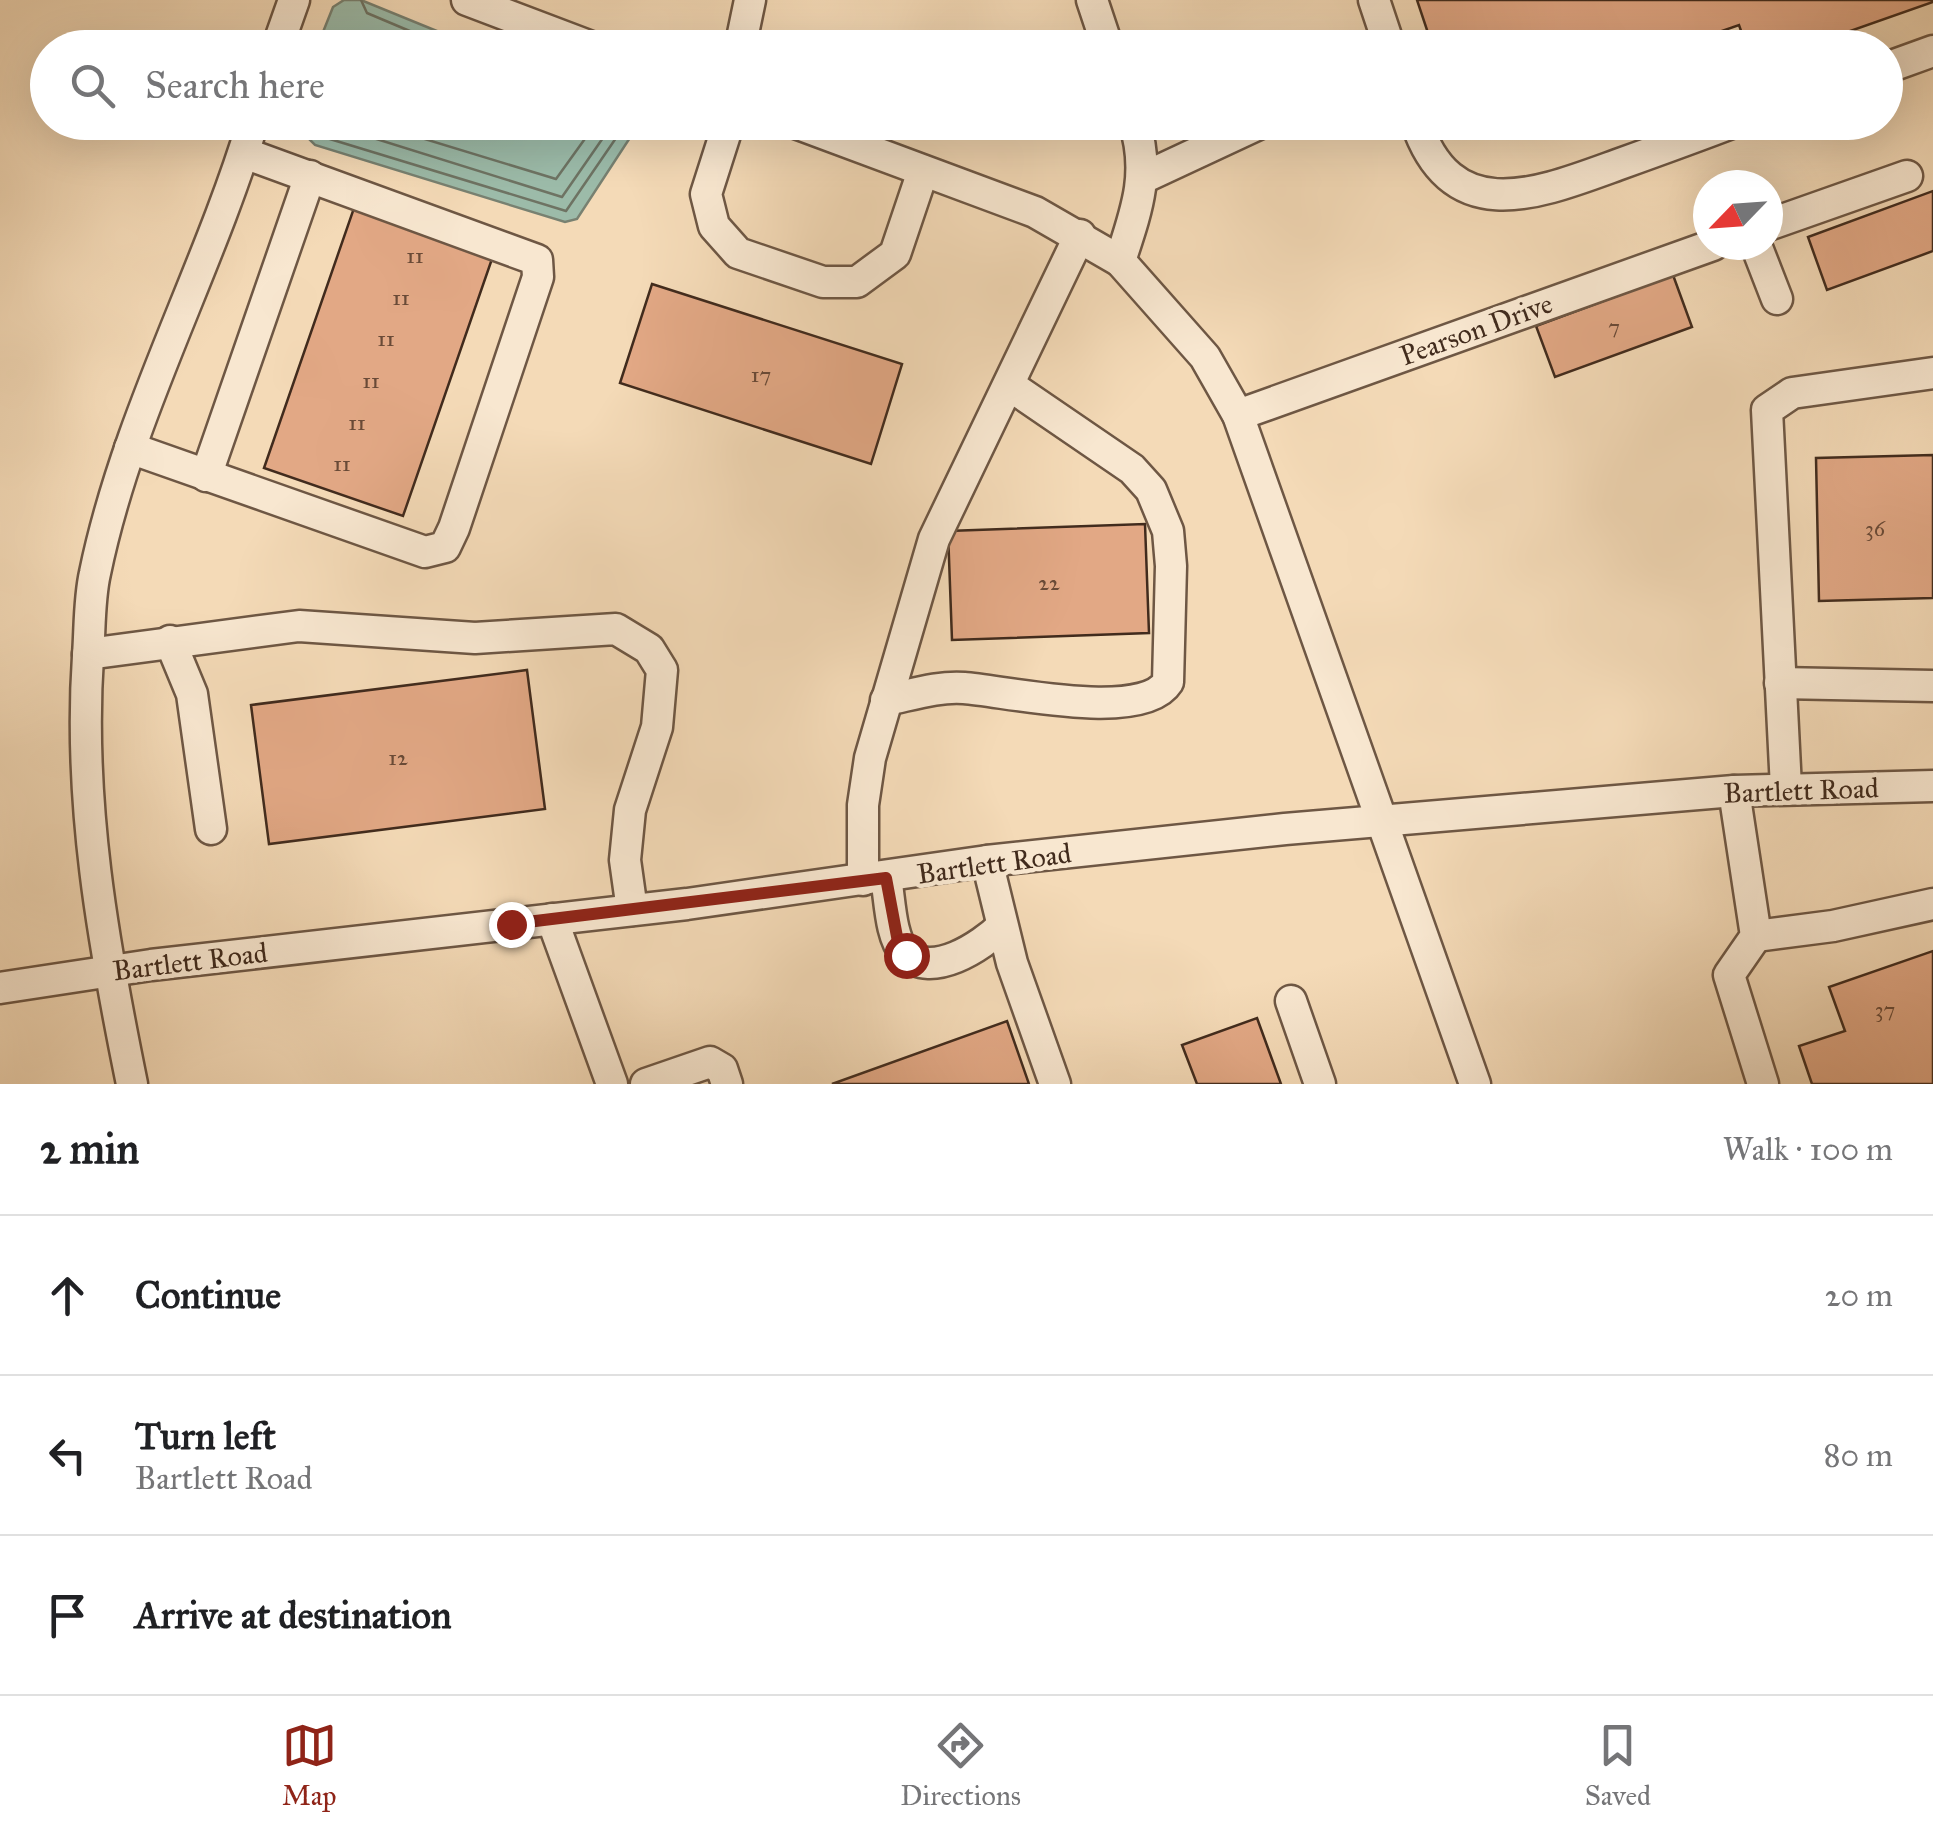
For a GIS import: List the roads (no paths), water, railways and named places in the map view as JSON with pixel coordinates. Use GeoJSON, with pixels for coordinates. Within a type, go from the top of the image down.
{"type":"FeatureCollection","features":[{"type":"Feature","properties":{"kind":"street"},"geometry":{"type":"LineString","coordinates":[[283,30],[294,0]]}},
{"type":"Feature","properties":{"kind":"street"},"geometry":{"type":"LineString","coordinates":[[466,0],[546,30]]}},
{"type":"Feature","properties":{"kind":"street"},"geometry":{"type":"LineString","coordinates":[[744,30],[750,0]]}},
{"type":"Feature","properties":{"kind":"street"},"geometry":{"type":"LineString","coordinates":[[1092,0],[1102,30]]}},
{"type":"Feature","properties":{"kind":"street"},"geometry":{"type":"LineString","coordinates":[[1374,0],[1384,30]]}},
{"type":"Feature","properties":{"kind":"street"},"geometry":{"type":"LineString","coordinates":[[1903,61],[1933,50]]}},
{"type":"Feature","properties":{"kind":"street"},"geometry":{"type":"LineString","coordinates":[[132,1084],[109,971],[89,840],[85,708],[94,575],[130,448],[248,140]]}},
{"type":"Feature","properties":{"kind":"street"},"geometry":{"type":"LineString","coordinates":[[722,140],[706,194],[714,226],[738,253],[823,282],[857,282],[895,254],[923,171]]}},
{"type":"Feature","properties":{"kind":"street"},"geometry":{"type":"LineString","coordinates":[[841,140],[1035,212],[1080,235],[1120,260],[1205,357],[1238,415],[1474,1084]]}},
{"type":"Feature","properties":{"kind":"street"},"geometry":{"type":"LineString","coordinates":[[1120,260],[1143,178],[1138,140]]}},
{"type":"Feature","properties":{"kind":"street"},"geometry":{"type":"LineString","coordinates":[[1143,178],[1224,140]]}},
{"type":"Feature","properties":{"kind":"street"},"geometry":{"type":"LineString","coordinates":[[1426,140],[1446,176],[1462,187],[1499,197],[1525,196],[1685,140]]}},
{"type":"Feature","properties":{"kind":"street"},"geometry":{"type":"LineString","coordinates":[[130,448],[425,552],[445,547],[454,528],[538,276],[537,260],[244,152]]}},
{"type":"Feature","properties":{"kind":"street"},"geometry":{"type":"LineString","coordinates":[[206,476],[310,176]]}},
{"type":"Feature","properties":{"kind":"street"},"geometry":{"type":"LineString","coordinates":[[1783,221],[1907,176]]}},
{"type":"Feature","properties":{"kind":"street"},"geometry":{"type":"LineString","coordinates":[[1002,926],[975,948],[948,959],[923,962],[906,955],[874,879],[863,804],[886,700],[934,539],[1080,235]]}},
{"type":"Feature","properties":{"kind":"street","name":"Pearson Drive"},"geometry":{"type":"LineString","coordinates":[[1238,415],[1693,252]]}},
{"type":"Feature","properties":{"kind":"street"},"geometry":{"type":"LineString","coordinates":[[1762,260],[1777,300]]}},
{"type":"Feature","properties":{"kind":"street"},"geometry":{"type":"LineString","coordinates":[[1786,788],[1767,410],[1792,393],[1933,373]]}},
{"type":"Feature","properties":{"kind":"street"},"geometry":{"type":"LineString","coordinates":[[886,700],[962,688],[1043,702],[1144,699],[1162,691],[1168,682],[1168,531],[1151,490],[1132,468],[1009,385]]}},
{"type":"Feature","properties":{"kind":"street"},"geometry":{"type":"LineString","coordinates":[[88,654],[299,626],[475,638],[616,630],[648,649],[662,670],[657,727],[630,810],[625,860],[632,910]]}},
{"type":"Feature","properties":{"kind":"street"},"geometry":{"type":"LineString","coordinates":[[170,641],[192,694],[210,828]]}},
{"type":"Feature","properties":{"kind":"street"},"geometry":{"type":"LineString","coordinates":[[1780,683],[1933,686]]}},
{"type":"Feature","properties":{"kind":"street","name":"Bartlett Road"},"geometry":{"type":"LineString","coordinates":[[0,988],[109,971],[874,879],[987,861],[1382,820],[1734,791],[1933,786]]}},
{"type":"Feature","properties":{"kind":"street"},"geometry":{"type":"LineString","coordinates":[[1734,791],[1756,936],[1729,975],[1763,1084]]}},
{"type":"Feature","properties":{"kind":"street"},"geometry":{"type":"LineString","coordinates":[[987,861],[1002,926],[1056,1084]]}},
{"type":"Feature","properties":{"kind":"street"},"geometry":{"type":"LineString","coordinates":[[1756,936],[1833,926],[1933,904]]}},
{"type":"Feature","properties":{"kind":"street"},"geometry":{"type":"LineString","coordinates":[[552,919],[612,1084]]}},
{"type":"Feature","properties":{"kind":"street"},"geometry":{"type":"LineString","coordinates":[[1291,1000],[1320,1084]]}},
{"type":"Feature","properties":{"kind":"street"},"geometry":{"type":"LineString","coordinates":[[646,1084],[710,1062],[722,1069],[727,1084]]}},
{"type":"Feature","properties":{"kind":"water"},"geometry":{"type":"Polygon","coordinates":[[[344,0],[361,0],[434,30],[324,30],[333,7],[344,0]]]}},
{"type":"Feature","properties":{"kind":"water"},"geometry":{"type":"Polygon","coordinates":[[[310,140],[629,140],[577,219],[565,222],[315,145],[310,140]]]}}]}
